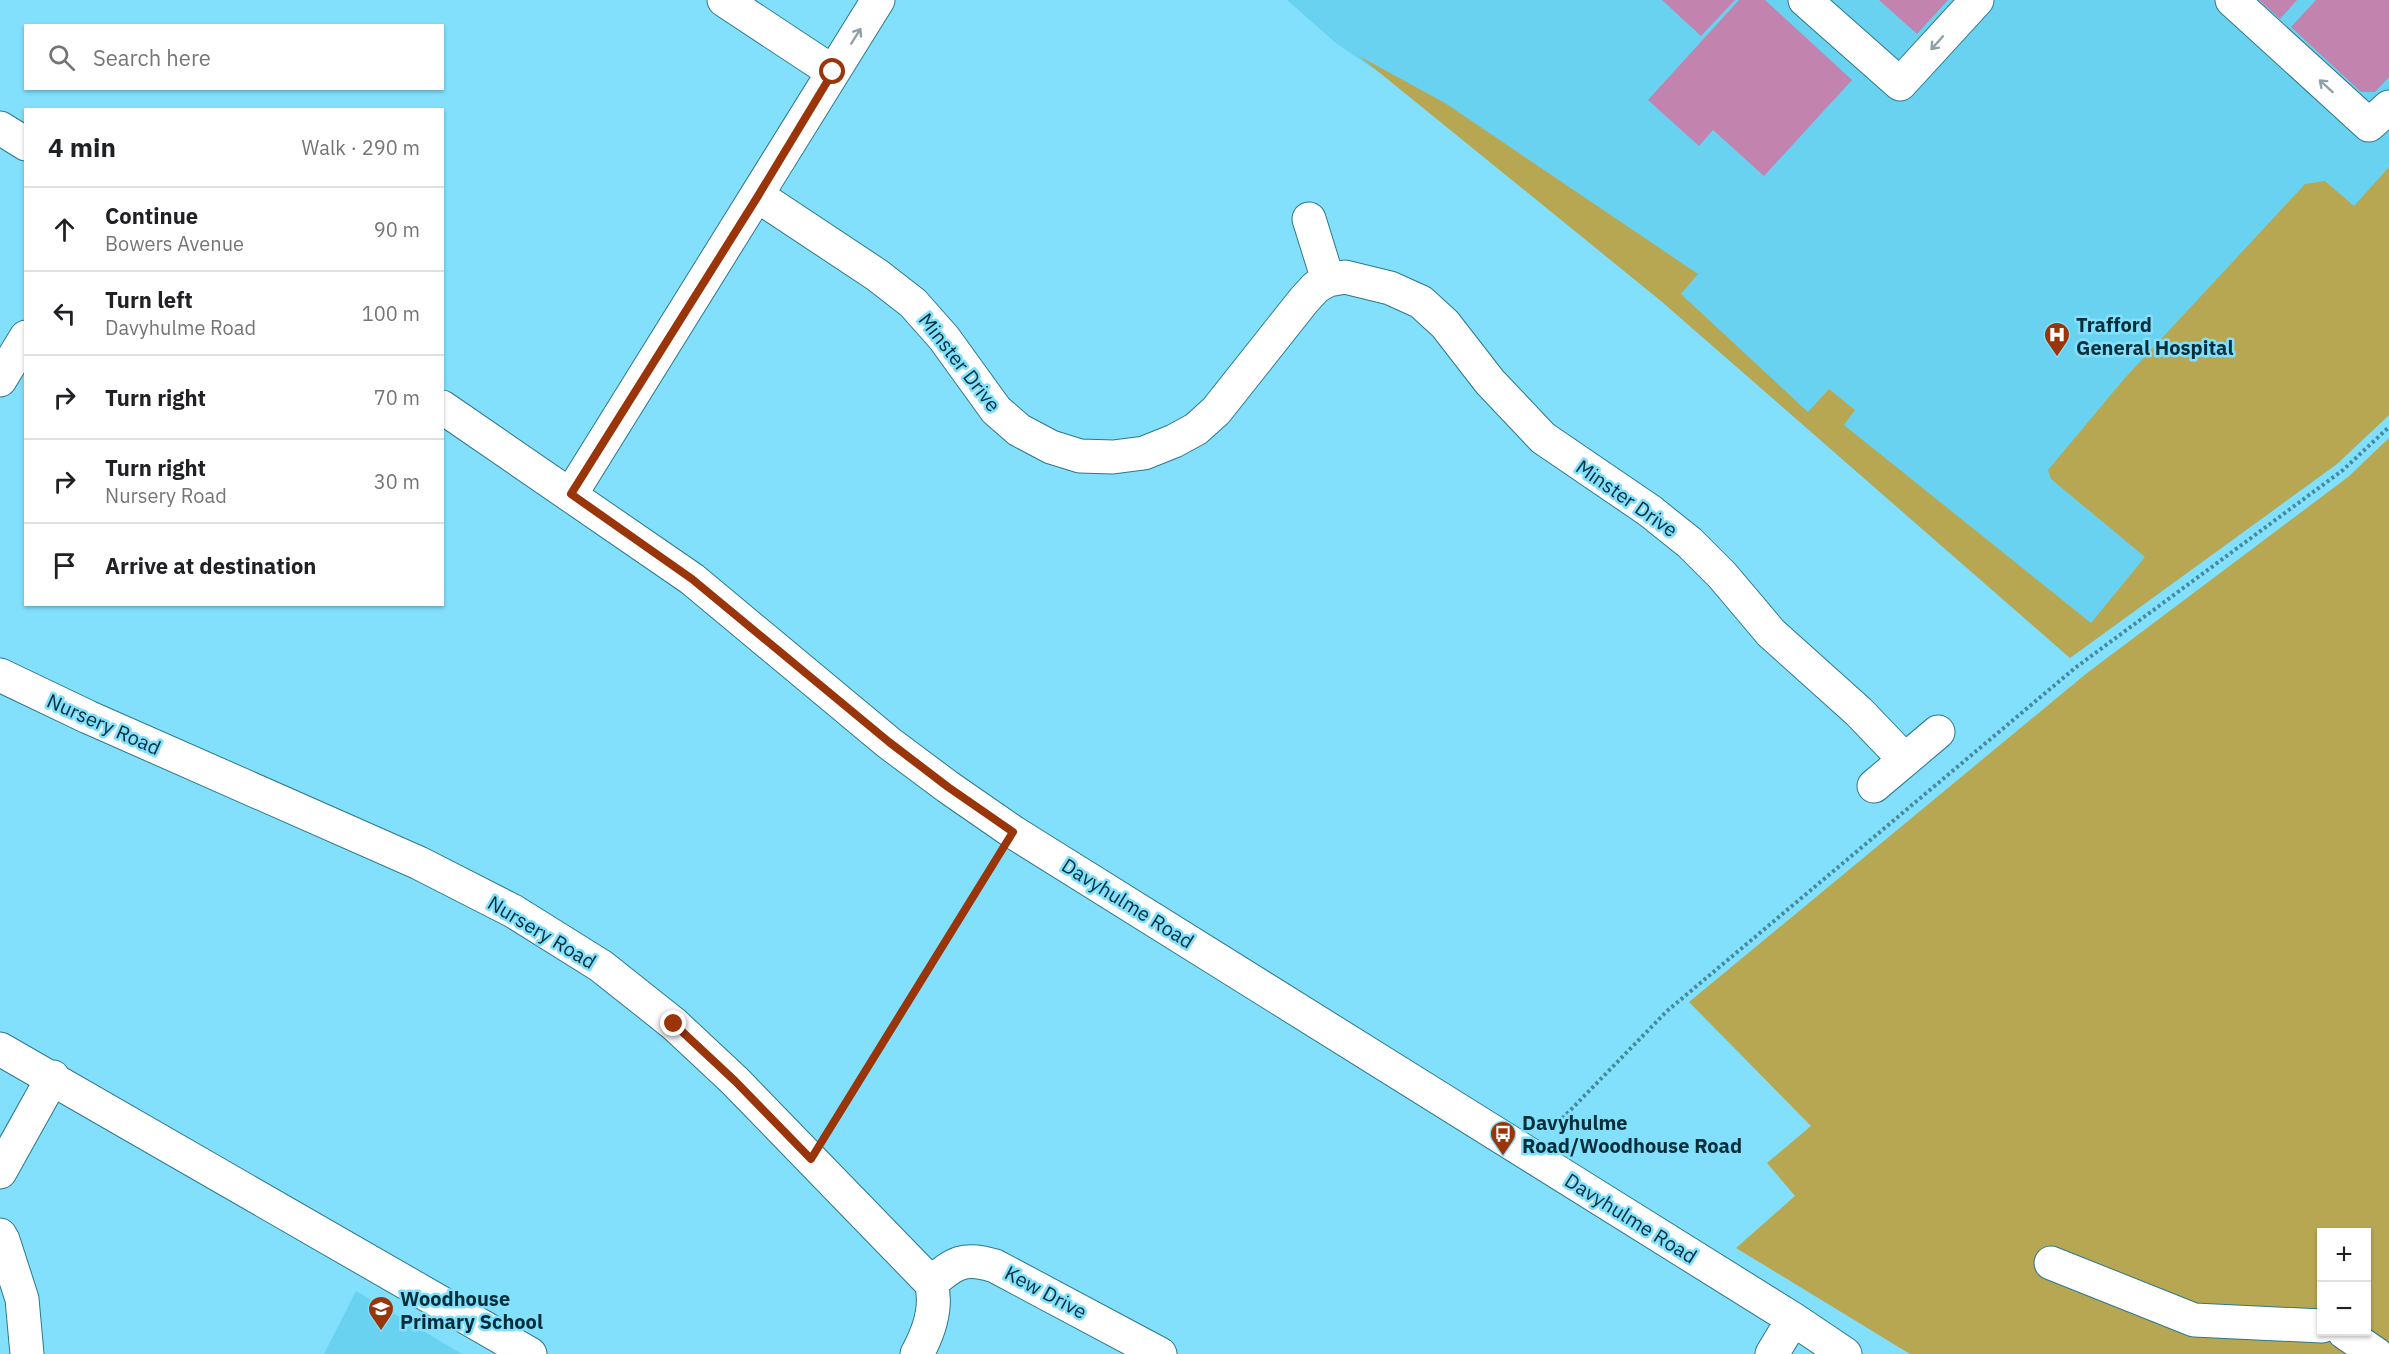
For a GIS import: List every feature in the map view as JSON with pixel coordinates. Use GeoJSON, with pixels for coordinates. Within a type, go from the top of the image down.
{"type":"FeatureCollection","features":[{"type":"Feature","properties":{"kind":"street"},"geometry":{"type":"LineString","coordinates":[[724,0],[833,72]]}},
{"type":"Feature","properties":{"kind":"street"},"geometry":{"type":"LineString","coordinates":[[571,494],[878,0]]}},
{"type":"Feature","properties":{"kind":"street"},"geometry":{"type":"LineString","coordinates":[[1805,0],[1900,84],[1977,0]]}},
{"type":"Feature","properties":{"kind":"street"},"geometry":{"type":"LineString","coordinates":[[2232,0],[2379,116]]}},
{"type":"Feature","properties":{"kind":"street"},"geometry":{"type":"LineString","coordinates":[[0,128],[24,143]]}},
{"type":"Feature","properties":{"kind":"street","name":"Minster Drive"},"geometry":{"type":"LineString","coordinates":[[758,196],[877,275],[913,303],[944,338],[996,410],[1019,430],[1051,447],[1080,456],[1113,457],[1144,453],[1196,429],[1216,411],[1304,300],[1316,287],[1328,280],[1345,277],[1365,280],[1421,302],[1445,324],[1490,382],[1543,438],[1650,511],[1690,543],[1722,575],[1771,633],[1859,712],[1905,760]]}},
{"type":"Feature","properties":{"kind":"street"},"geometry":{"type":"LineString","coordinates":[[1309,219],[1328,280]]}},
{"type":"Feature","properties":{"kind":"street"},"geometry":{"type":"LineString","coordinates":[[0,380],[24,340]]}},
{"type":"Feature","properties":{"kind":"street","name":"Davyhulme Road"},"geometry":{"type":"LineString","coordinates":[[444,408],[692,579],[889,742],[1013,832],[1793,1319],[1845,1354]]}},
{"type":"Feature","properties":{"kind":"street","name":"Nursery Road"},"geometry":{"type":"LineString","coordinates":[[0,675],[88,717],[419,863],[513,911],[601,966],[674,1024],[735,1081],[931,1283]]}},
{"type":"Feature","properties":{"kind":"street"},"geometry":{"type":"LineString","coordinates":[[1874,786],[1938,732]]}},
{"type":"Feature","properties":{"kind":"street"},"geometry":{"type":"LineString","coordinates":[[0,1049],[53,1077],[530,1354]]}},
{"type":"Feature","properties":{"kind":"street"},"geometry":{"type":"LineString","coordinates":[[0,1172],[53,1077]]}},
{"type":"Feature","properties":{"kind":"street"},"geometry":{"type":"LineString","coordinates":[[0,1236],[22,1299],[27,1354]]}},
{"type":"Feature","properties":{"kind":"street","name":"Kew Drive"},"geometry":{"type":"LineString","coordinates":[[931,1283],[948,1268],[962,1261],[978,1260],[995,1266],[1160,1354]]}},
{"type":"Feature","properties":{"kind":"street"},"geometry":{"type":"LineString","coordinates":[[2051,1263],[2194,1320],[2317,1326]]}},
{"type":"Feature","properties":{"kind":"street"},"geometry":{"type":"LineString","coordinates":[[917,1354],[932,1318],[934,1295],[931,1283]]}},
{"type":"Feature","properties":{"kind":"street"},"geometry":{"type":"LineString","coordinates":[[1772,1354],[1793,1319]]}},
{"type":"Feature","properties":{"kind":"street"},"geometry":{"type":"LineString","coordinates":[[2350,1336],[2376,1354]]}},
{"type":"Feature","properties":{"kind":"path"},"geometry":{"type":"LineString","coordinates":[[1528,1153],[1667,1011],[2075,668],[2343,470],[2389,427]]}},
{"type":"Feature","properties":{"kind":"path"},"geometry":{"type":"LineString","coordinates":[[811,1159],[1013,832]]}},
{"type":"Feature","properties":{"kind":"shaded area","name":"Trafford General Hospital"},"geometry":{"type":"Polygon","coordinates":[[[1287,0],[2389,0],[2389,415],[2337,464],[2070,658],[1661,301],[1396,84],[1337,44],[1287,0]]]}},
{"type":"Feature","properties":{"kind":"shaded area"},"geometry":{"type":"Polygon","coordinates":[[[1359,56],[1445,103],[1698,274],[1681,294],[1808,412],[1829,389],[1855,410],[1844,425],[2091,623],[2145,557],[2051,479],[2048,470],[2124,379],[2305,184],[2325,181],[2354,206],[2389,167],[2389,415],[2337,464],[2070,658],[1661,301],[1359,56]]]}},
{"type":"Feature","properties":{"kind":"shaded area"},"geometry":{"type":"Polygon","coordinates":[[[2389,438],[2389,1354],[1910,1354],[1736,1248],[1795,1196],[1767,1163],[1811,1126],[1689,1002],[2087,673],[2348,477],[2389,438]]]}},
{"type":"Feature","properties":{"kind":"shaded area","name":"Woodhouse Primary School"},"geometry":{"type":"Polygon","coordinates":[[[356,1291],[462,1354],[324,1354],[356,1291]]]}},
{"type":"Feature","properties":{"kind":"building"},"geometry":{"type":"Polygon","coordinates":[[[1662,0],[1735,0],[1701,36],[1662,0]]]}},
{"type":"Feature","properties":{"kind":"building"},"geometry":{"type":"Polygon","coordinates":[[[1739,0],[1765,0],[1852,80],[1764,176],[1713,130],[1699,146],[1648,100],[1739,0]]]}},
{"type":"Feature","properties":{"kind":"building"},"geometry":{"type":"Polygon","coordinates":[[[1879,0],[1948,0],[1917,34],[1879,0]]]}},
{"type":"Feature","properties":{"kind":"building"},"geometry":{"type":"Polygon","coordinates":[[[2259,0],[2297,0],[2280,19],[2259,0]]]}},
{"type":"Feature","properties":{"kind":"building"},"geometry":{"type":"Polygon","coordinates":[[[2316,0],[2389,0],[2389,77],[2375,92],[2361,92],[2291,27],[2316,0]]]}},
{"type":"Feature","properties":{"kind":"place","name":"Trafford General Hospital"},"geometry":{"type":"Point","coordinates":[2057,358]}},
{"type":"Feature","properties":{"kind":"place","name":"Davyhulme Road/Woodhouse Road"},"geometry":{"type":"Point","coordinates":[1503,1157]}},
{"type":"Feature","properties":{"kind":"place","name":"Woodhouse Primary School"},"geometry":{"type":"Point","coordinates":[381,1332]}},
{"type":"Feature","properties":{"kind":"route"},"geometry":{"type":"LineString","coordinates":[[674,1024],[735,1081],[811,1159],[1013,832],[889,742],[692,579],[571,494],[833,72]]}}]}
